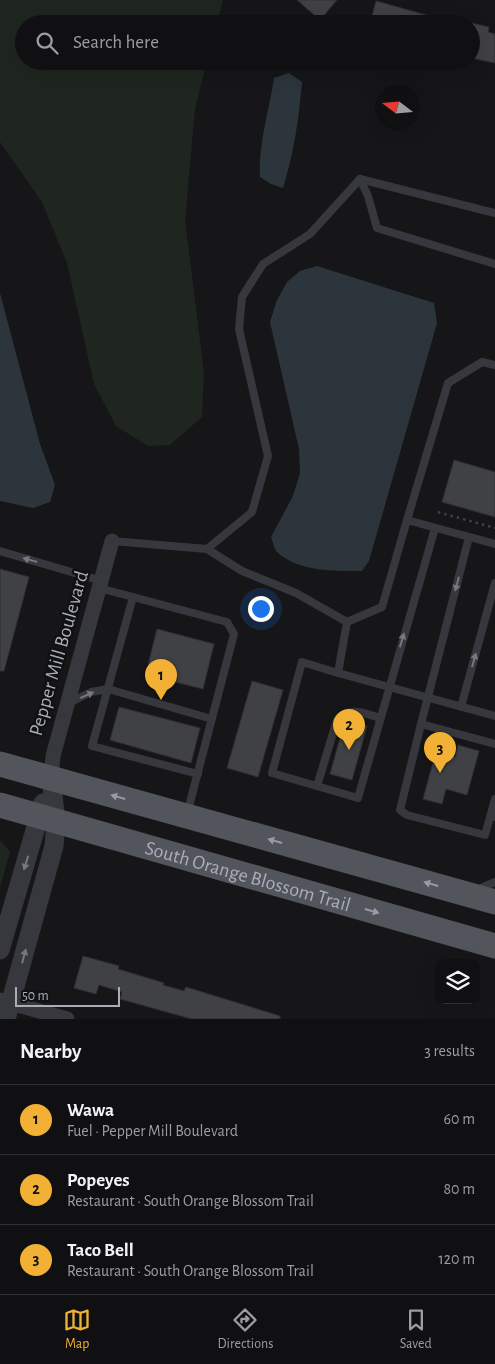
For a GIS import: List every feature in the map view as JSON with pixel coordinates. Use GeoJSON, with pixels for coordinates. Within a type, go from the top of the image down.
{"type":"FeatureCollection","features":[{"type":"Feature","properties":{"kind":"main road","name":"South Orange Blossom Trail"},"geometry":{"type":"LineString","coordinates":[[0,764],[495,902]]}},
{"type":"Feature","properties":{"kind":"main road","name":"South Orange Blossom Trail"},"geometry":{"type":"LineString","coordinates":[[0,805],[495,946]]}},
{"type":"Feature","properties":{"kind":"street","name":"Pepper Mill Boulevard"},"geometry":{"type":"LineString","coordinates":[[0,950],[48,818],[53,756],[112,541]]}},
{"type":"Feature","properties":{"kind":"street","name":"Pepper Mill Boulevard"},"geometry":{"type":"LineString","coordinates":[[6,1007],[54,846],[48,818]]}},
{"type":"Feature","properties":{"kind":"street"},"geometry":{"type":"LineString","coordinates":[[6,1007],[68,1019]]}},
{"type":"Feature","properties":{"kind":"lane"},"geometry":{"type":"LineString","coordinates":[[360,179],[495,214]]}},
{"type":"Feature","properties":{"kind":"lane"},"geometry":{"type":"LineString","coordinates":[[360,179],[368,196],[377,228],[495,264]]}},
{"type":"Feature","properties":{"kind":"lane"},"geometry":{"type":"LineString","coordinates":[[208,549],[252,512],[268,456],[239,329],[242,297],[263,264],[310,234],[360,179]]}},
{"type":"Feature","properties":{"kind":"lane"},"geometry":{"type":"LineString","coordinates":[[347,622],[382,607],[448,383],[482,362],[495,365]]}},
{"type":"Feature","properties":{"kind":"lane"},"geometry":{"type":"LineString","coordinates":[[407,520],[495,544]]}},
{"type":"Feature","properties":{"kind":"lane"},"geometry":{"type":"LineString","coordinates":[[435,528],[388,687],[358,798],[272,773],[302,662],[388,687],[495,716]]}},
{"type":"Feature","properties":{"kind":"lane"},"geometry":{"type":"LineString","coordinates":[[469,537],[426,697],[400,810],[407,815],[485,835],[493,817],[495,799]]}},
{"type":"Feature","properties":{"kind":"lane"},"geometry":{"type":"LineString","coordinates":[[112,541],[208,549],[242,571],[296,593],[347,622]]}},
{"type":"Feature","properties":{"kind":"lane"},"geometry":{"type":"LineString","coordinates":[[0,551],[61,569],[133,597],[227,622],[231,627],[234,634],[187,816]]}},
{"type":"Feature","properties":{"kind":"lane"},"geometry":{"type":"LineString","coordinates":[[461,707],[495,583]]}},
{"type":"Feature","properties":{"kind":"lane"},"geometry":{"type":"LineString","coordinates":[[133,597],[92,746],[198,774]]}},
{"type":"Feature","properties":{"kind":"lane"},"geometry":{"type":"LineString","coordinates":[[338,673],[347,622]]}},
{"type":"Feature","properties":{"kind":"lane"},"geometry":{"type":"LineString","coordinates":[[68,703],[91,692],[108,689],[212,719]]}},
{"type":"Feature","properties":{"kind":"lane"},"geometry":{"type":"LineString","coordinates":[[317,786],[337,720],[344,713],[353,711],[380,718]]}},
{"type":"Feature","properties":{"kind":"lane"},"geometry":{"type":"LineString","coordinates":[[421,724],[495,744]]}},
{"type":"Feature","properties":{"kind":"lane"},"geometry":{"type":"LineString","coordinates":[[465,894],[495,882]]}},
{"type":"Feature","properties":{"kind":"path"},"geometry":{"type":"LineString","coordinates":[[438,512],[495,528]]}},
{"type":"Feature","properties":{"kind":"shaded area"},"geometry":{"type":"Polygon","coordinates":[[[0,0],[223,0],[219,15],[15,15],[15,70],[205,70],[195,109],[185,220],[204,373],[202,417],[170,445],[148,446],[116,426],[94,384],[67,263],[42,202],[0,142],[0,0]]]}},
{"type":"Feature","properties":{"kind":"shaded area"},"geometry":{"type":"Polygon","coordinates":[[[289,73],[302,82],[296,135],[283,188],[271,184],[260,177],[260,165],[262,140],[274,78],[289,73]]]}},
{"type":"Feature","properties":{"kind":"shaded area"},"geometry":{"type":"Polygon","coordinates":[[[317,266],[434,303],[437,323],[369,561],[362,571],[340,571],[306,567],[286,559],[277,552],[271,537],[293,496],[300,473],[299,449],[270,322],[277,300],[287,282],[300,271],[317,266]]]}},
{"type":"Feature","properties":{"kind":"shaded area"},"geometry":{"type":"Polygon","coordinates":[[[0,293],[40,444],[55,485],[50,502],[33,508],[0,501],[0,293]]]}},
{"type":"Feature","properties":{"kind":"shaded area"},"geometry":{"type":"Polygon","coordinates":[[[0,840],[10,852],[0,888],[0,840]]]}},
{"type":"Feature","properties":{"kind":"building"},"geometry":{"type":"Polygon","coordinates":[[[297,0],[337,0],[324,15],[314,15],[297,0]]]}},
{"type":"Feature","properties":{"kind":"building"},"geometry":{"type":"Polygon","coordinates":[[[376,1],[426,15],[372,15],[376,1]]]}},
{"type":"Feature","properties":{"kind":"building"},"geometry":{"type":"Polygon","coordinates":[[[480,25],[489,27],[488,32],[495,34],[495,63],[480,60],[480,25]]]}},
{"type":"Feature","properties":{"kind":"building"},"geometry":{"type":"Polygon","coordinates":[[[454,460],[495,472],[495,517],[442,502],[454,460]]]}},
{"type":"Feature","properties":{"kind":"building"},"geometry":{"type":"Polygon","coordinates":[[[0,569],[29,577],[4,671],[0,671],[0,569]]]}},
{"type":"Feature","properties":{"kind":"building"},"geometry":{"type":"Polygon","coordinates":[[[157,629],[214,644],[203,689],[163,679],[165,669],[148,665],[157,629]]]}},
{"type":"Feature","properties":{"kind":"building"},"geometry":{"type":"Polygon","coordinates":[[[252,681],[283,690],[258,777],[227,768],[252,681]]]}},
{"type":"Feature","properties":{"kind":"building"},"geometry":{"type":"Polygon","coordinates":[[[119,707],[200,728],[191,763],[110,740],[119,707]]]}},
{"type":"Feature","properties":{"kind":"building"},"geometry":{"type":"Polygon","coordinates":[[[345,720],[367,726],[352,780],[330,774],[345,720]]]}},
{"type":"Feature","properties":{"kind":"building"},"geometry":{"type":"Polygon","coordinates":[[[458,745],[479,751],[467,795],[446,789],[442,804],[423,799],[436,752],[455,757],[458,745]]]}},
{"type":"Feature","properties":{"kind":"building"},"geometry":{"type":"Polygon","coordinates":[[[83,956],[119,966],[118,969],[164,983],[163,985],[184,991],[186,987],[280,1016],[280,1019],[192,1019],[120,999],[122,992],[99,985],[96,994],[74,988],[83,956]]]}},
{"type":"Feature","properties":{"kind":"place","name":"Wawa"},"geometry":{"type":"Point","coordinates":[161,700]}},
{"type":"Feature","properties":{"kind":"place","name":"Popeyes"},"geometry":{"type":"Point","coordinates":[349,750]}},
{"type":"Feature","properties":{"kind":"place","name":"Taco Bell"},"geometry":{"type":"Point","coordinates":[440,773]}}]}
